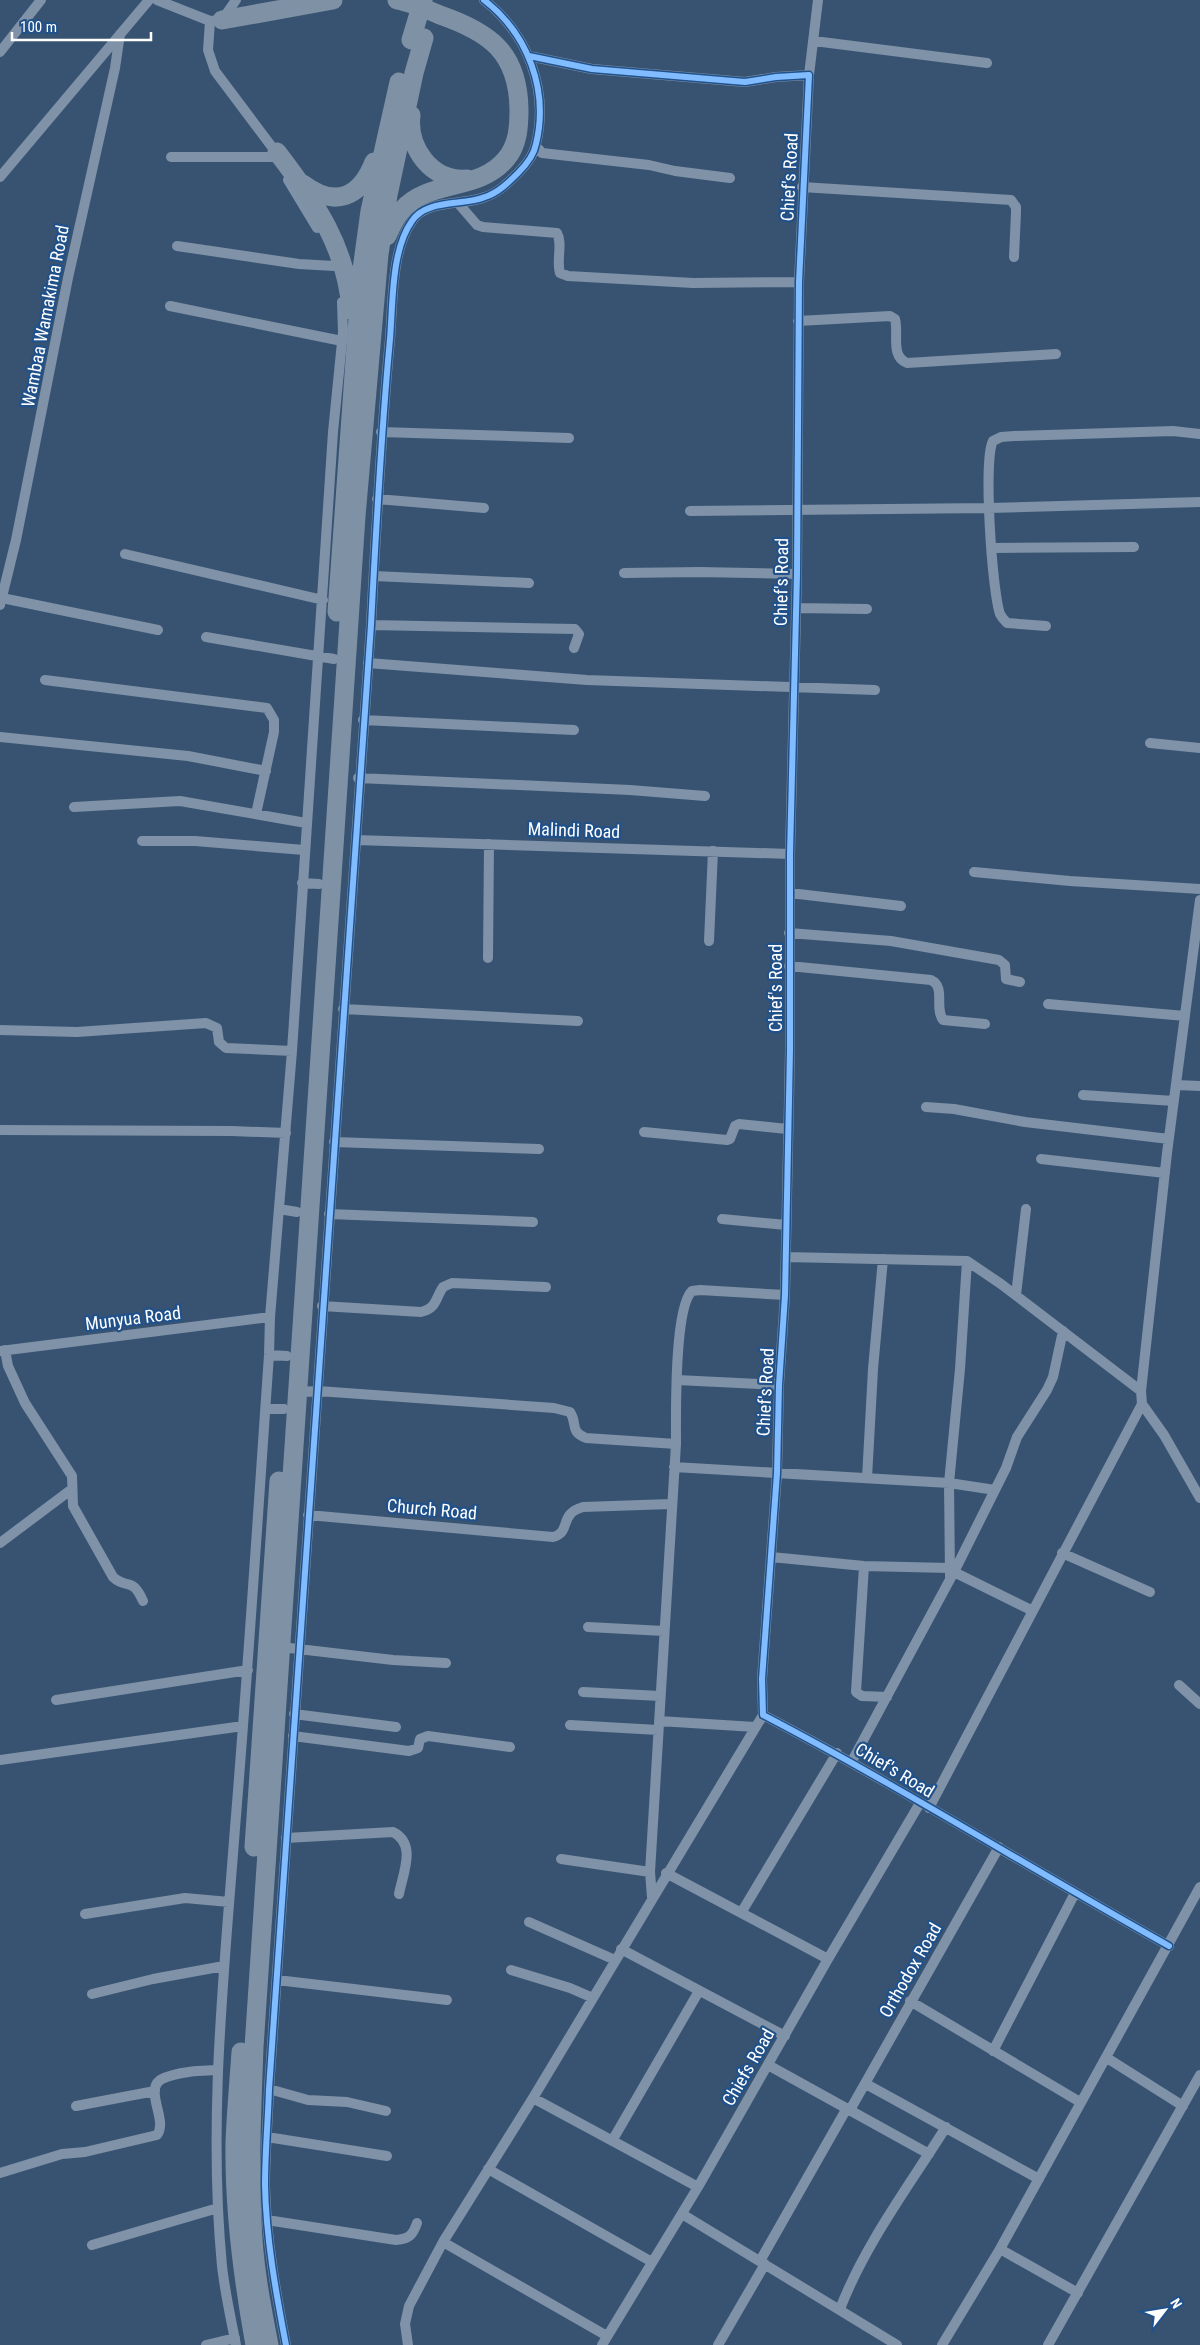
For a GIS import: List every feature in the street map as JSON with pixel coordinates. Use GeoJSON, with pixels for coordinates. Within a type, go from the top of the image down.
{"type":"FeatureCollection","features":[{"type":"Feature","properties":{"kind":"highway"},"geometry":{"type":"LineString","coordinates":[[216,21],[332,0]]}},
{"type":"Feature","properties":{"kind":"highway"},"geometry":{"type":"LineString","coordinates":[[379,254],[394,221],[402,209],[414,199],[429,192],[481,178],[496,169],[507,159],[516,141],[519,122],[519,100],[509,65],[501,51],[489,38],[464,23],[397,0]]}},
{"type":"Feature","properties":{"kind":"highway"},"geometry":{"type":"LineString","coordinates":[[418,39],[423,0]]}},
{"type":"Feature","properties":{"kind":"highway"},"geometry":{"type":"LineString","coordinates":[[269,2345],[259,2295],[252,2222],[250,2151],[254,2047],[266,1874],[290,1648],[297,1392],[321,1026],[317,883],[327,658],[337,494],[353,399],[361,277],[370,211],[382,152],[418,39],[436,0]]}},
{"type":"Feature","properties":{"kind":"highway"},"geometry":{"type":"LineString","coordinates":[[406,78],[411,134],[416,149],[424,161],[447,176],[463,179],[481,178]]}},
{"type":"Feature","properties":{"kind":"highway"},"geometry":{"type":"LineString","coordinates":[[255,2345],[245,2288],[238,2223],[235,2144],[278,1355],[288,1210],[317,883],[356,516],[377,385],[383,323],[379,254],[388,195],[402,128],[406,78]]}},
{"type":"Feature","properties":{"kind":"highway"},"geometry":{"type":"LineString","coordinates":[[298,180],[313,190],[338,198],[349,195],[361,186],[372,167],[406,78]]}},
{"type":"Feature","properties":{"kind":"highway"},"geometry":{"type":"LineString","coordinates":[[278,155],[298,180],[336,241],[345,271],[353,328],[353,399]]}},
{"type":"Feature","properties":{"kind":"street"},"geometry":{"type":"LineString","coordinates":[[0,52],[41,0]]}},
{"type":"Feature","properties":{"kind":"street"},"geometry":{"type":"LineString","coordinates":[[0,177],[149,0]]}},
{"type":"Feature","properties":{"kind":"street"},"geometry":{"type":"LineString","coordinates":[[157,0],[216,21]]}},
{"type":"Feature","properties":{"kind":"street"},"geometry":{"type":"LineString","coordinates":[[236,0],[216,21],[208,50],[215,71],[232,97],[278,155],[289,183],[314,222],[334,266],[343,307],[337,494],[323,600],[327,658],[304,850],[317,883],[292,1051],[286,1133],[288,1210],[270,1317],[278,1355]]}},
{"type":"Feature","properties":{"kind":"street"},"geometry":{"type":"LineString","coordinates":[[383,323],[406,230],[413,219],[424,210],[485,198],[495,193],[525,166],[536,146],[539,99],[529,56],[520,36],[507,20],[484,0]]}},
{"type":"Feature","properties":{"kind":"street","name":"Chief's Road"},"geometry":{"type":"LineString","coordinates":[[818,0],[809,75],[802,187],[798,320],[797,574],[790,854],[790,1050],[786,1257],[779,1384],[777,1472],[762,1679],[763,1715],[852,1761],[1075,1893],[1169,1946]]}},
{"type":"Feature","properties":{"kind":"street","name":"Wambaa Wamakima Road"},"geometry":{"type":"LineString","coordinates":[[1,601],[16,540],[68,278],[115,68],[120,34]]}},
{"type":"Feature","properties":{"kind":"street"},"geometry":{"type":"LineString","coordinates":[[814,41],[987,63]]}},
{"type":"Feature","properties":{"kind":"street"},"geometry":{"type":"LineString","coordinates":[[529,56],[592,69],[745,82],[776,77],[809,75]]}},
{"type":"Feature","properties":{"kind":"street"},"geometry":{"type":"LineString","coordinates":[[519,100],[539,99]]}},
{"type":"Feature","properties":{"kind":"street"},"geometry":{"type":"LineString","coordinates":[[536,146],[542,153],[641,163],[675,171],[730,178]]}},
{"type":"Feature","properties":{"kind":"street"},"geometry":{"type":"LineString","coordinates":[[171,157],[278,155]]}},
{"type":"Feature","properties":{"kind":"street"},"geometry":{"type":"LineString","coordinates":[[802,187],[1011,200],[1016,206],[1014,258]]}},
{"type":"Feature","properties":{"kind":"street"},"geometry":{"type":"LineString","coordinates":[[458,203],[477,225],[483,227],[557,233],[560,241],[558,266],[560,273],[568,276],[693,283],[799,282]]}},
{"type":"Feature","properties":{"kind":"street"},"geometry":{"type":"LineString","coordinates":[[177,246],[299,264],[334,266]]}},
{"type":"Feature","properties":{"kind":"street"},"geometry":{"type":"LineString","coordinates":[[170,306],[342,341]]}},
{"type":"Feature","properties":{"kind":"street"},"geometry":{"type":"LineString","coordinates":[[798,320],[890,316],[895,319],[897,326],[896,349],[898,357],[907,363],[1056,354]]}},
{"type":"Feature","properties":{"kind":"street"},"geometry":{"type":"LineString","coordinates":[[286,2345],[276,2293],[267,2220],[265,2185],[269,2089],[293,1736],[294,1714],[290,1648],[308,1514],[318,1391],[322,1306],[356,840],[358,778],[371,625],[381,432],[377,385]]}},
{"type":"Feature","properties":{"kind":"street"},"geometry":{"type":"LineString","coordinates":[[381,432],[569,438]]}},
{"type":"Feature","properties":{"kind":"street"},"geometry":{"type":"LineString","coordinates":[[1046,626],[1014,624],[1003,619],[1000,613],[992,548],[989,462],[991,445],[997,438],[1173,432],[1200,434]]}},
{"type":"Feature","properties":{"kind":"street"},"geometry":{"type":"LineString","coordinates":[[377,500],[484,508]]}},
{"type":"Feature","properties":{"kind":"street"},"geometry":{"type":"LineString","coordinates":[[690,511],[990,508],[1200,502]]}},
{"type":"Feature","properties":{"kind":"street"},"geometry":{"type":"LineString","coordinates":[[992,548],[1134,547]]}},
{"type":"Feature","properties":{"kind":"street"},"geometry":{"type":"LineString","coordinates":[[125,554],[323,600]]}},
{"type":"Feature","properties":{"kind":"street"},"geometry":{"type":"LineString","coordinates":[[624,573],[797,574]]}},
{"type":"Feature","properties":{"kind":"street"},"geometry":{"type":"LineString","coordinates":[[374,576],[529,583]]}},
{"type":"Feature","properties":{"kind":"street"},"geometry":{"type":"LineString","coordinates":[[1,601],[158,630]]}},
{"type":"Feature","properties":{"kind":"street"},"geometry":{"type":"LineString","coordinates":[[796,608],[868,609]]}},
{"type":"Feature","properties":{"kind":"street"},"geometry":{"type":"LineString","coordinates":[[371,625],[575,629],[579,634],[574,648]]}},
{"type":"Feature","properties":{"kind":"street"},"geometry":{"type":"LineString","coordinates":[[206,637],[327,658]]}},
{"type":"Feature","properties":{"kind":"street"},"geometry":{"type":"LineString","coordinates":[[368,663],[588,680],[876,690]]}},
{"type":"Feature","properties":{"kind":"street"},"geometry":{"type":"LineString","coordinates":[[45,680],[267,708],[274,720],[274,732],[256,814]]}},
{"type":"Feature","properties":{"kind":"street"},"geometry":{"type":"LineString","coordinates":[[363,720],[574,730]]}},
{"type":"Feature","properties":{"kind":"street"},"geometry":{"type":"LineString","coordinates":[[0,737],[188,756],[266,770]]}},
{"type":"Feature","properties":{"kind":"street"},"geometry":{"type":"LineString","coordinates":[[1150,743],[1200,748]]}},
{"type":"Feature","properties":{"kind":"street"},"geometry":{"type":"LineString","coordinates":[[358,778],[630,790],[705,796]]}},
{"type":"Feature","properties":{"kind":"street"},"geometry":{"type":"LineString","coordinates":[[74,806],[180,802],[306,822]]}},
{"type":"Feature","properties":{"kind":"street","name":"Malindi Road"},"geometry":{"type":"LineString","coordinates":[[356,840],[790,854]]}},
{"type":"Feature","properties":{"kind":"street"},"geometry":{"type":"LineString","coordinates":[[142,842],[195,841],[304,850]]}},
{"type":"Feature","properties":{"kind":"street"},"geometry":{"type":"LineString","coordinates":[[488,958],[489,844]]}},
{"type":"Feature","properties":{"kind":"street"},"geometry":{"type":"LineString","coordinates":[[709,941],[713,851]]}},
{"type":"Feature","properties":{"kind":"street"},"geometry":{"type":"LineString","coordinates":[[974,872],[1070,881],[1200,889]]}},
{"type":"Feature","properties":{"kind":"street"},"geometry":{"type":"LineString","coordinates":[[317,883],[352,885]]}},
{"type":"Feature","properties":{"kind":"street"},"geometry":{"type":"LineString","coordinates":[[790,893],[901,906]]}},
{"type":"Feature","properties":{"kind":"street"},"geometry":{"type":"LineString","coordinates":[[1200,900],[1165,1172],[1141,1391],[1142,1404],[1164,1434],[1200,1498]]}},
{"type":"Feature","properties":{"kind":"street"},"geometry":{"type":"LineString","coordinates":[[790,932],[891,941],[999,960],[1005,965],[1006,979],[1020,982]]}},
{"type":"Feature","properties":{"kind":"street"},"geometry":{"type":"LineString","coordinates":[[789,966],[931,980],[938,984],[938,1009],[943,1020],[985,1024]]}},
{"type":"Feature","properties":{"kind":"street"},"geometry":{"type":"LineString","coordinates":[[1048,1004],[1185,1018]]}},
{"type":"Feature","properties":{"kind":"street"},"geometry":{"type":"LineString","coordinates":[[343,1010],[578,1021]]}},
{"type":"Feature","properties":{"kind":"street"},"geometry":{"type":"LineString","coordinates":[[1079,1012],[1185,1018]]}},
{"type":"Feature","properties":{"kind":"street"},"geometry":{"type":"LineString","coordinates":[[0,1030],[77,1032],[206,1024],[216,1028],[219,1042],[226,1048],[292,1051]]}},
{"type":"Feature","properties":{"kind":"street"},"geometry":{"type":"LineString","coordinates":[[321,1026],[342,1029]]}},
{"type":"Feature","properties":{"kind":"street"},"geometry":{"type":"LineString","coordinates":[[1176,1085],[1200,1086]]}},
{"type":"Feature","properties":{"kind":"street"},"geometry":{"type":"LineString","coordinates":[[1083,1094],[1174,1101]]}},
{"type":"Feature","properties":{"kind":"street"},"geometry":{"type":"LineString","coordinates":[[926,1107],[954,1109],[1025,1122],[1169,1139]]}},
{"type":"Feature","properties":{"kind":"street"},"geometry":{"type":"LineString","coordinates":[[644,1132],[727,1140],[730,1139],[735,1126],[739,1124],[787,1129]]}},
{"type":"Feature","properties":{"kind":"street"},"geometry":{"type":"LineString","coordinates":[[0,1130],[286,1133]]}},
{"type":"Feature","properties":{"kind":"street"},"geometry":{"type":"LineString","coordinates":[[334,1142],[539,1149]]}},
{"type":"Feature","properties":{"kind":"street"},"geometry":{"type":"LineString","coordinates":[[1041,1159],[1165,1172]]}},
{"type":"Feature","properties":{"kind":"street"},"geometry":{"type":"LineString","coordinates":[[1016,1295],[1026,1209]]}},
{"type":"Feature","properties":{"kind":"street"},"geometry":{"type":"LineString","coordinates":[[329,1214],[533,1222]]}},
{"type":"Feature","properties":{"kind":"street"},"geometry":{"type":"LineString","coordinates":[[722,1219],[786,1225]]}},
{"type":"Feature","properties":{"kind":"street"},"geometry":{"type":"LineString","coordinates":[[786,1257],[967,1261],[1016,1295],[1141,1391]]}},
{"type":"Feature","properties":{"kind":"street"},"geometry":{"type":"LineString","coordinates":[[867,1478],[873,1369],[883,1259]]}},
{"type":"Feature","properties":{"kind":"street"},"geometry":{"type":"LineString","coordinates":[[951,1572],[949,1483],[960,1369],[967,1261]]}},
{"type":"Feature","properties":{"kind":"street"},"geometry":{"type":"LineString","coordinates":[[322,1306],[421,1312],[433,1307],[438,1301],[443,1287],[452,1283],[546,1287]]}},
{"type":"Feature","properties":{"kind":"street"},"geometry":{"type":"LineString","coordinates":[[652,1897],[650,1872],[676,1444],[677,1380],[681,1324],[688,1295],[692,1291],[785,1295]]}},
{"type":"Feature","properties":{"kind":"street","name":"Munyua Road"},"geometry":{"type":"LineString","coordinates":[[3,1351],[270,1317]]}},
{"type":"Feature","properties":{"kind":"street"},"geometry":{"type":"LineString","coordinates":[[852,1761],[995,1490],[1006,1468],[1017,1437],[1047,1390],[1053,1377],[1063,1331]]}},
{"type":"Feature","properties":{"kind":"street"},"geometry":{"type":"LineString","coordinates":[[3,1351],[25,1403],[72,1476],[73,1506],[108,1570],[117,1581],[132,1584],[137,1589],[142,1601]]}},
{"type":"Feature","properties":{"kind":"street"},"geometry":{"type":"LineString","coordinates":[[677,1380],[779,1384]]}},
{"type":"Feature","properties":{"kind":"street"},"geometry":{"type":"LineString","coordinates":[[297,1392],[318,1391],[559,1408],[570,1412],[574,1417],[574,1429],[578,1435],[586,1438],[676,1444]]}},
{"type":"Feature","properties":{"kind":"street","name":"Chiefs Road"},"geometry":{"type":"LineString","coordinates":[[604,2341],[698,2187],[828,1959],[925,1805],[1033,1611],[1142,1404]]}},
{"type":"Feature","properties":{"kind":"street"},"geometry":{"type":"LineString","coordinates":[[206,2345],[236,2342],[222,2269],[218,2208],[216,2114],[224,1966],[243,1726],[275,1409]]}},
{"type":"Feature","properties":{"kind":"street"},"geometry":{"type":"LineString","coordinates":[[674,1467],[949,1483],[995,1490]]}},
{"type":"Feature","properties":{"kind":"street"},"geometry":{"type":"LineString","coordinates":[[0,1543],[72,1489]]}},
{"type":"Feature","properties":{"kind":"street","name":"Church Road"},"geometry":{"type":"LineString","coordinates":[[308,1514],[553,1537],[560,1535],[568,1515],[573,1509],[583,1506],[671,1504]]}},
{"type":"Feature","properties":{"kind":"street"},"geometry":{"type":"LineString","coordinates":[[1062,1553],[1150,1592]]}},
{"type":"Feature","properties":{"kind":"street"},"geometry":{"type":"LineString","coordinates":[[770,1557],[951,1572],[1033,1611]]}},
{"type":"Feature","properties":{"kind":"street"},"geometry":{"type":"LineString","coordinates":[[864,1566],[856,1692],[862,1696],[887,1697]]}},
{"type":"Feature","properties":{"kind":"street"},"geometry":{"type":"LineString","coordinates":[[588,1627],[664,1631]]}},
{"type":"Feature","properties":{"kind":"street"},"geometry":{"type":"LineString","coordinates":[[290,1648],[393,1660],[446,1663]]}},
{"type":"Feature","properties":{"kind":"street"},"geometry":{"type":"LineString","coordinates":[[56,1700],[248,1670]]}},
{"type":"Feature","properties":{"kind":"street"},"geometry":{"type":"LineString","coordinates":[[1179,1685],[1200,1704]]}},
{"type":"Feature","properties":{"kind":"street"},"geometry":{"type":"LineString","coordinates":[[583,1692],[660,1696]]}},
{"type":"Feature","properties":{"kind":"street"},"geometry":{"type":"LineString","coordinates":[[294,1714],[396,1727]]}},
{"type":"Feature","properties":{"kind":"street"},"geometry":{"type":"LineString","coordinates":[[416,2345],[407,2343],[405,2324],[410,2306],[442,2242],[533,2098],[666,1873],[763,1715]]}},
{"type":"Feature","properties":{"kind":"street"},"geometry":{"type":"LineString","coordinates":[[570,1725],[754,1727]]}},
{"type":"Feature","properties":{"kind":"street"},"geometry":{"type":"LineString","coordinates":[[0,1760],[243,1726]]}},
{"type":"Feature","properties":{"kind":"street"},"geometry":{"type":"LineString","coordinates":[[293,1736],[409,1751],[418,1748],[420,1739],[428,1736],[510,1747]]}},
{"type":"Feature","properties":{"kind":"street"},"geometry":{"type":"LineString","coordinates":[[741,1913],[837,1754]]}},
{"type":"Feature","properties":{"kind":"street"},"geometry":{"type":"LineString","coordinates":[[286,1838],[393,1832],[405,1842],[408,1851],[399,1894]]}},
{"type":"Feature","properties":{"kind":"street","name":"Orthodox Road"},"geometry":{"type":"LineString","coordinates":[[718,2345],[762,2262],[849,2109],[866,2084],[910,2001],[999,1848]]}},
{"type":"Feature","properties":{"kind":"street"},"geometry":{"type":"LineString","coordinates":[[560,1860],[650,1872]]}},
{"type":"Feature","properties":{"kind":"street"},"geometry":{"type":"LineString","coordinates":[[666,1873],[828,1959]]}},
{"type":"Feature","properties":{"kind":"street"},"geometry":{"type":"LineString","coordinates":[[266,1874],[281,1899]]}},
{"type":"Feature","properties":{"kind":"street"},"geometry":{"type":"LineString","coordinates":[[942,2345],[1000,2249],[1200,1887]]}},
{"type":"Feature","properties":{"kind":"street"},"geometry":{"type":"LineString","coordinates":[[993,2051],[1075,1893]]}},
{"type":"Feature","properties":{"kind":"street"},"geometry":{"type":"LineString","coordinates":[[85,1914],[185,1898],[229,1902]]}},
{"type":"Feature","properties":{"kind":"street"},"geometry":{"type":"LineString","coordinates":[[529,1922],[616,1960]]}},
{"type":"Feature","properties":{"kind":"street"},"geometry":{"type":"LineString","coordinates":[[622,1949],[785,2036]]}},
{"type":"Feature","properties":{"kind":"street"},"geometry":{"type":"LineString","coordinates":[[92,1994],[154,1979],[224,1966]]}},
{"type":"Feature","properties":{"kind":"street"},"geometry":{"type":"LineString","coordinates":[[512,1970],[570,1988],[593,1998]]}},
{"type":"Feature","properties":{"kind":"street"},"geometry":{"type":"LineString","coordinates":[[276,1980],[447,2000]]}},
{"type":"Feature","properties":{"kind":"street"},"geometry":{"type":"LineString","coordinates":[[612,2141],[699,1991]]}},
{"type":"Feature","properties":{"kind":"street"},"geometry":{"type":"LineString","coordinates":[[910,2001],[1080,2102]]}},
{"type":"Feature","properties":{"kind":"street"},"geometry":{"type":"LineString","coordinates":[[1107,2058],[1183,2106]]}},
{"type":"Feature","properties":{"kind":"street"},"geometry":{"type":"LineString","coordinates":[[768,2065],[929,2154]]}},
{"type":"Feature","properties":{"kind":"street"},"geometry":{"type":"LineString","coordinates":[[0,2173],[62,2154],[92,2150],[157,2135],[162,2125],[154,2091],[157,2083],[162,2078],[188,2072],[218,2070]]}},
{"type":"Feature","properties":{"kind":"street"},"geometry":{"type":"LineString","coordinates":[[1048,2345],[1200,2075]]}},
{"type":"Feature","properties":{"kind":"street"},"geometry":{"type":"LineString","coordinates":[[866,2084],[1039,2179]]}},
{"type":"Feature","properties":{"kind":"street"},"geometry":{"type":"LineString","coordinates":[[269,2089],[308,2100],[347,2102],[386,2111]]}},
{"type":"Feature","properties":{"kind":"street"},"geometry":{"type":"LineString","coordinates":[[76,2106],[154,2091]]}},
{"type":"Feature","properties":{"kind":"street"},"geometry":{"type":"LineString","coordinates":[[533,2098],[698,2187]]}},
{"type":"Feature","properties":{"kind":"street"},"geometry":{"type":"LineString","coordinates":[[840,2308],[848,2288],[869,2249],[946,2127]]}},
{"type":"Feature","properties":{"kind":"street"},"geometry":{"type":"LineString","coordinates":[[267,2137],[387,2156]]}},
{"type":"Feature","properties":{"kind":"street"},"geometry":{"type":"LineString","coordinates":[[488,2169],[652,2262]]}},
{"type":"Feature","properties":{"kind":"street"},"geometry":{"type":"LineString","coordinates":[[92,2245],[218,2208]]}},
{"type":"Feature","properties":{"kind":"street"},"geometry":{"type":"LineString","coordinates":[[682,2214],[840,2308],[897,2345]]}},
{"type":"Feature","properties":{"kind":"street"},"geometry":{"type":"LineString","coordinates":[[267,2220],[396,2240],[410,2236],[418,2223]]}},
{"type":"Feature","properties":{"kind":"street"},"geometry":{"type":"LineString","coordinates":[[442,2242],[604,2341]]}},
{"type":"Feature","properties":{"kind":"street"},"geometry":{"type":"LineString","coordinates":[[1000,2249],[1078,2293]]}},
{"type":"Feature","properties":{"kind":"cycle path"},"geometry":{"type":"LineString","coordinates":[[286,2345],[267,2225],[265,2173],[269,2089],[394,278],[400,247],[405,233],[418,214],[435,206],[476,200],[494,193],[521,170],[535,148],[540,104],[531,64],[513,29],[484,0]]}},
{"type":"Feature","properties":{"kind":"cycle path"},"geometry":{"type":"LineString","coordinates":[[529,56],[592,69],[745,82],[776,77],[809,75],[799,282],[797,574],[790,854],[790,1050],[785,1295],[779,1385],[777,1473],[762,1679],[763,1715],[866,1771],[1169,1946]]}}]}
